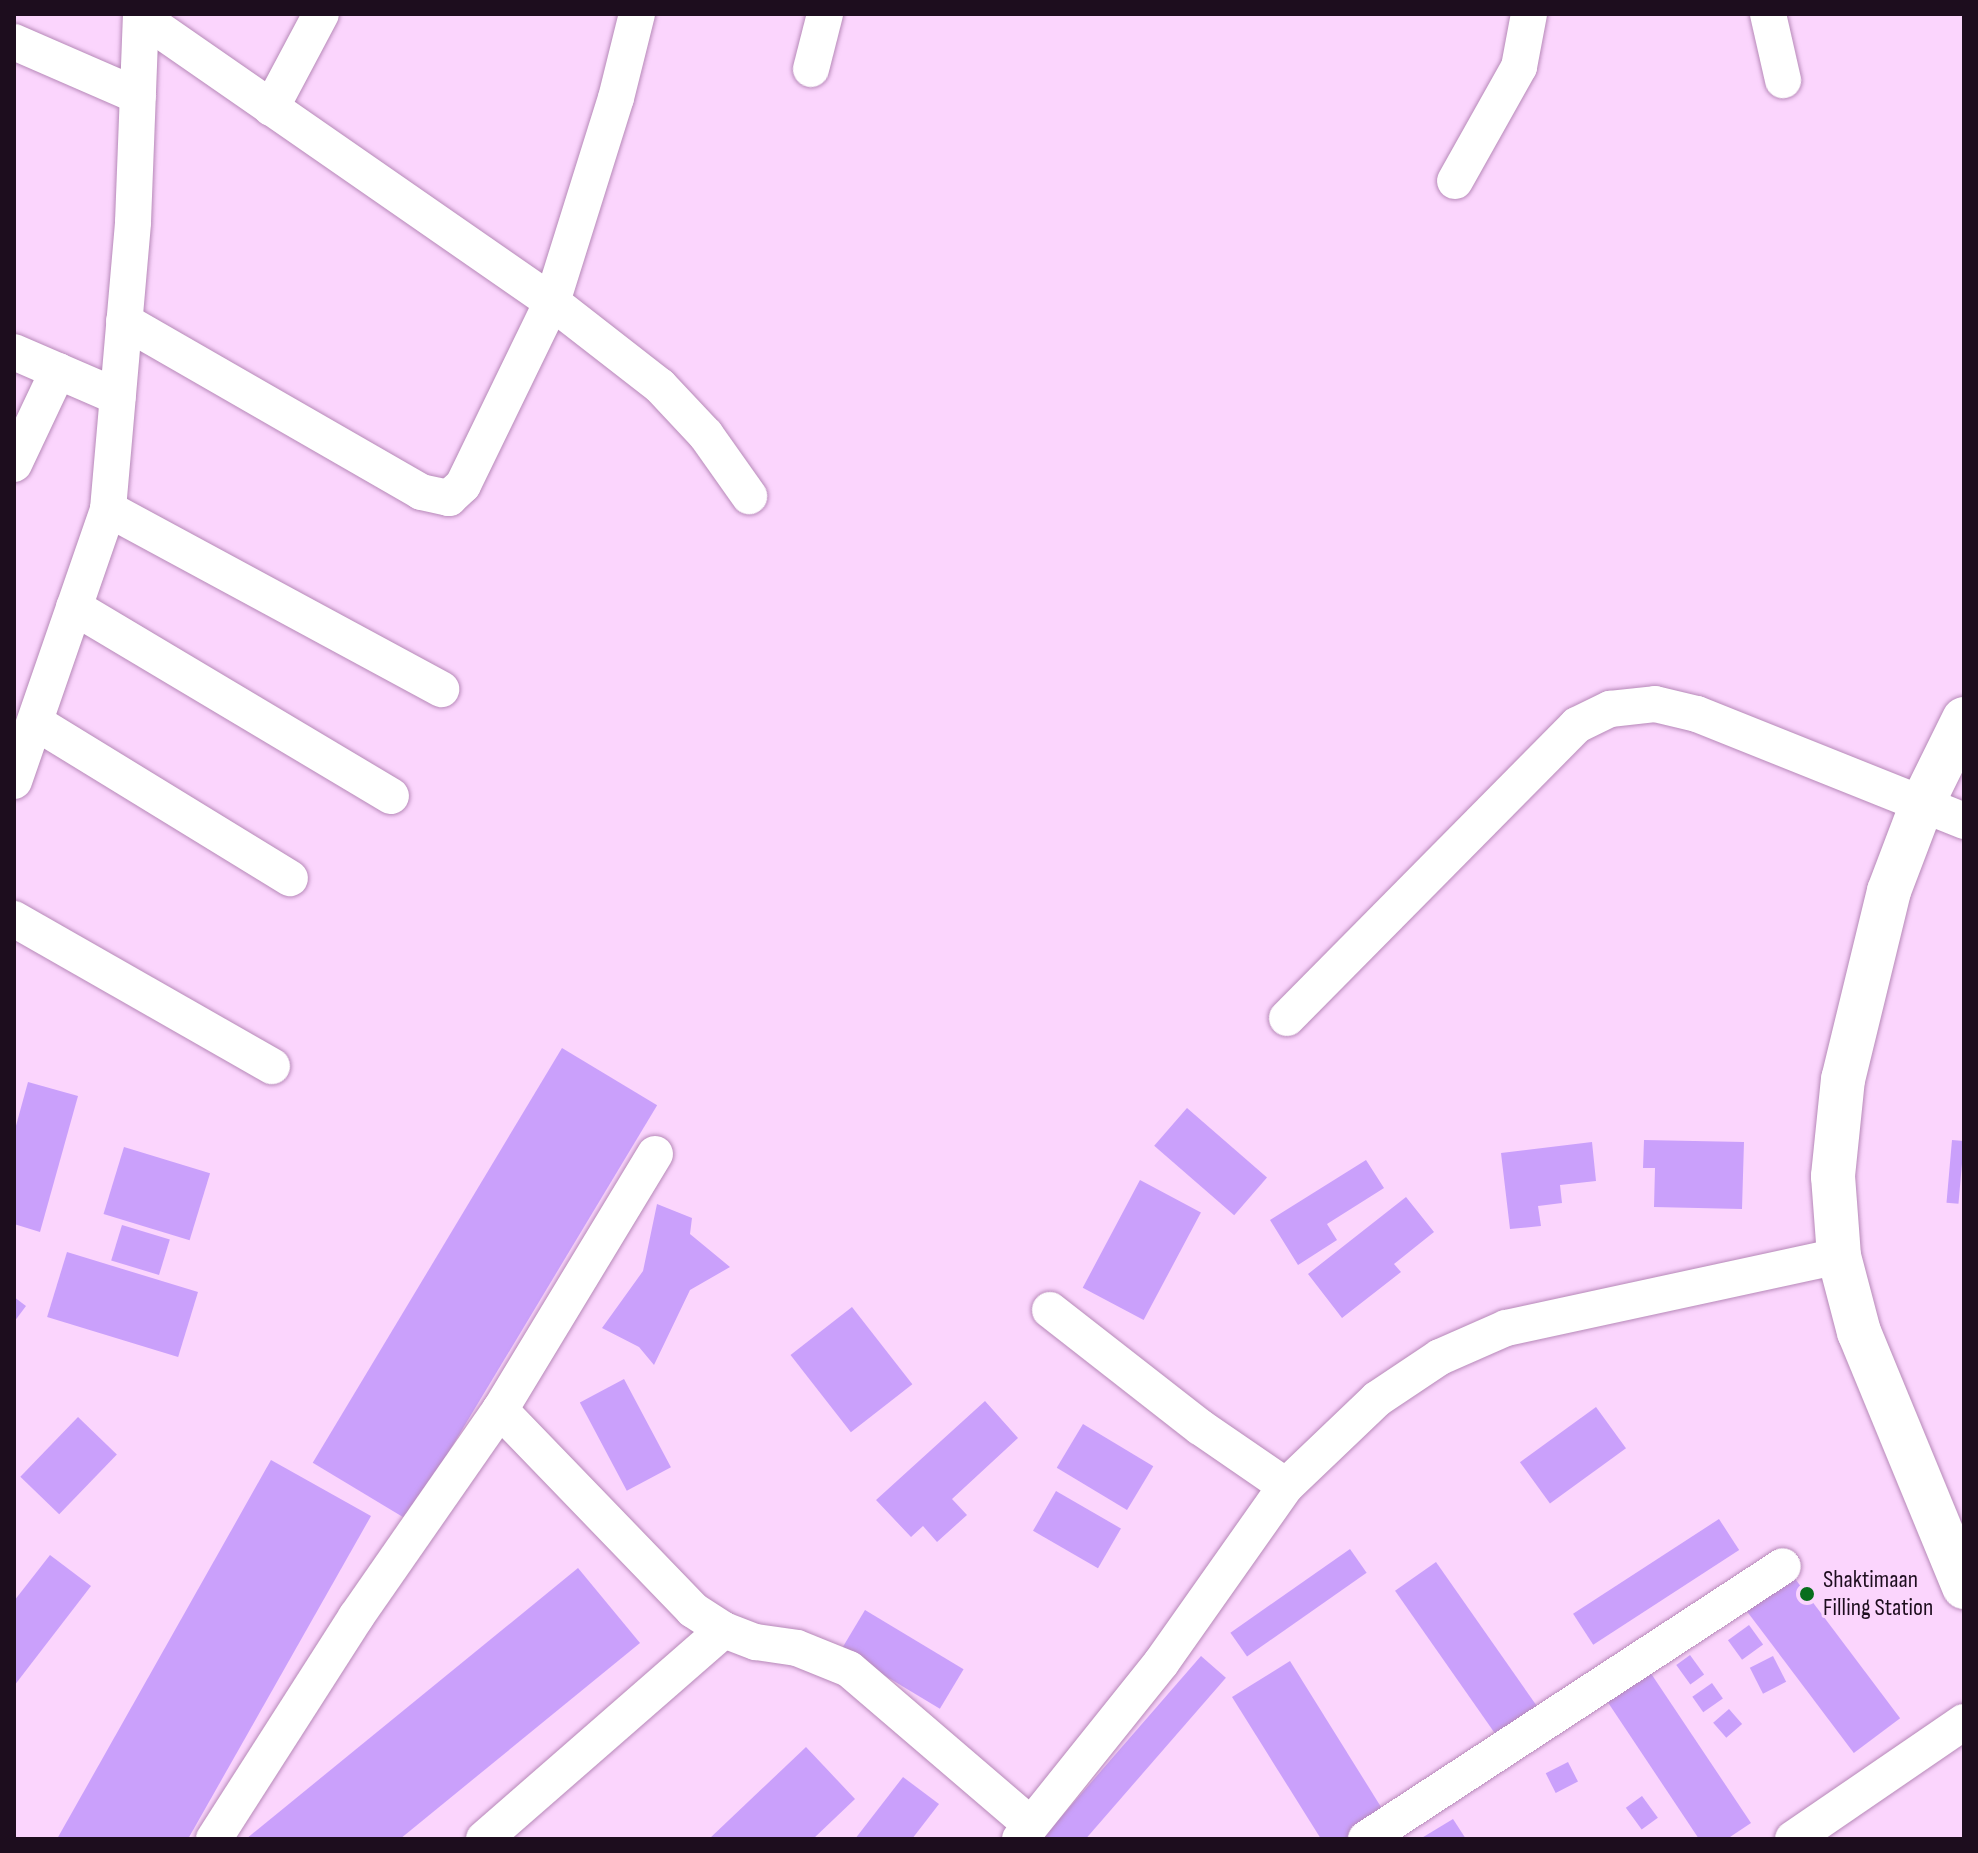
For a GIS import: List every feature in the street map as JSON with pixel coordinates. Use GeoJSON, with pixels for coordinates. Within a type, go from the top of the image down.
{"type":"FeatureCollection","features":[{"type":"Feature","properties":{"kind":"street"},"geometry":{"type":"LineString","coordinates":[[271,108],[321,14]]}},
{"type":"Feature","properties":{"kind":"street"},"geometry":{"type":"LineString","coordinates":[[124,321],[421,492],[449,498],[463,485],[552,302],[637,14]]}},
{"type":"Feature","properties":{"kind":"street"},"geometry":{"type":"LineString","coordinates":[[811,69],[825,14]]}},
{"type":"Feature","properties":{"kind":"street"},"geometry":{"type":"LineString","coordinates":[[1455,181],[1519,67],[1529,14]]}},
{"type":"Feature","properties":{"kind":"street"},"geometry":{"type":"LineString","coordinates":[[1768,14],[1783,80]]}},
{"type":"Feature","properties":{"kind":"street"},"geometry":{"type":"LineString","coordinates":[[141,16],[552,302],[684,410],[749,496]]}},
{"type":"Feature","properties":{"kind":"street"},"geometry":{"type":"LineString","coordinates":[[14,781],[108,509],[124,321],[141,16]]}},
{"type":"Feature","properties":{"kind":"street"},"geometry":{"type":"LineString","coordinates":[[14,42],[138,96]]}},
{"type":"Feature","properties":{"kind":"street"},"geometry":{"type":"LineString","coordinates":[[14,352],[118,397]]}},
{"type":"Feature","properties":{"kind":"street"},"geometry":{"type":"LineString","coordinates":[[14,464],[58,371]]}},
{"type":"Feature","properties":{"kind":"street"},"geometry":{"type":"LineString","coordinates":[[108,509],[441,689]]}},
{"type":"Feature","properties":{"kind":"street"},"geometry":{"type":"LineString","coordinates":[[74,607],[391,796]]}},
{"type":"Feature","properties":{"kind":"street"},"geometry":{"type":"LineString","coordinates":[[1287,1018],[1577,725],[1610,709],[1655,704],[1697,714],[1964,821]]}},
{"type":"Feature","properties":{"kind":"street"},"geometry":{"type":"LineString","coordinates":[[1964,719],[1922,804],[1889,891],[1843,1079],[1833,1176],[1839,1256],[1859,1332],[1964,1587]]}},
{"type":"Feature","properties":{"kind":"street"},"geometry":{"type":"LineString","coordinates":[[35,722],[290,878]]}},
{"type":"Feature","properties":{"kind":"street"},"geometry":{"type":"LineString","coordinates":[[14,919],[272,1066]]}},
{"type":"Feature","properties":{"kind":"street"},"geometry":{"type":"LineString","coordinates":[[214,1839],[356,1617],[500,1410],[655,1154]]}},
{"type":"Feature","properties":{"kind":"street"},"geometry":{"type":"LineString","coordinates":[[500,1410],[693,1610],[724,1630],[756,1642],[797,1648],[849,1669],[1025,1832],[1161,1663],[1286,1486],[1377,1399],[1440,1357],[1506,1328],[1839,1256]]}},
{"type":"Feature","properties":{"kind":"street"},"geometry":{"type":"LineString","coordinates":[[1050,1310],[1200,1427],[1286,1486]]}},
{"type":"Feature","properties":{"kind":"street"},"geometry":{"type":"LineString","coordinates":[[1366,1839],[1783,1566]]}},
{"type":"Feature","properties":{"kind":"street"},"geometry":{"type":"LineString","coordinates":[[484,1839],[724,1630]]}},
{"type":"Feature","properties":{"kind":"street"},"geometry":{"type":"LineString","coordinates":[[1793,1839],[1964,1722]]}},
{"type":"Feature","properties":{"kind":"building"},"geometry":{"type":"Polygon","coordinates":[[[562,1048],[657,1105],[408,1520],[313,1463],[562,1048]]]}},
{"type":"Feature","properties":{"kind":"building"},"geometry":{"type":"Polygon","coordinates":[[[28,1082],[78,1096],[40,1232],[14,1224],[14,1133],[28,1082]]]}},
{"type":"Feature","properties":{"kind":"building"},"geometry":{"type":"Polygon","coordinates":[[[1187,1108],[1267,1178],[1234,1215],[1154,1146],[1187,1108]]]}},
{"type":"Feature","properties":{"kind":"building"},"geometry":{"type":"Polygon","coordinates":[[[1644,1140],[1744,1142],[1742,1209],[1654,1207],[1655,1168],[1643,1168],[1644,1140]]]}},
{"type":"Feature","properties":{"kind":"building"},"geometry":{"type":"Polygon","coordinates":[[[1952,1140],[1964,1141],[1958,1204],[1947,1203],[1952,1140]]]}},
{"type":"Feature","properties":{"kind":"building"},"geometry":{"type":"Polygon","coordinates":[[[1592,1142],[1596,1181],[1560,1185],[1562,1203],[1538,1206],[1541,1226],[1510,1229],[1501,1153],[1592,1142]]]}},
{"type":"Feature","properties":{"kind":"building"},"geometry":{"type":"Polygon","coordinates":[[[124,1147],[210,1173],[190,1240],[104,1214],[124,1147]]]}},
{"type":"Feature","properties":{"kind":"building"},"geometry":{"type":"Polygon","coordinates":[[[1366,1160],[1384,1188],[1327,1224],[1337,1240],[1298,1265],[1270,1220],[1366,1160]]]}},
{"type":"Feature","properties":{"kind":"building"},"geometry":{"type":"Polygon","coordinates":[[[1140,1180],[1201,1212],[1144,1320],[1083,1288],[1140,1180]]]}},
{"type":"Feature","properties":{"kind":"building"},"geometry":{"type":"Polygon","coordinates":[[[1406,1197],[1434,1232],[1394,1264],[1401,1272],[1342,1318],[1308,1274],[1406,1197]]]}},
{"type":"Feature","properties":{"kind":"building"},"geometry":{"type":"Polygon","coordinates":[[[657,1204],[692,1218],[690,1234],[730,1267],[690,1290],[654,1365],[639,1347],[602,1328],[643,1271],[657,1204]]]}},
{"type":"Feature","properties":{"kind":"building"},"geometry":{"type":"Polygon","coordinates":[[[122,1225],[170,1240],[159,1275],[111,1260],[122,1225]]]}},
{"type":"Feature","properties":{"kind":"building"},"geometry":{"type":"Polygon","coordinates":[[[67,1252],[198,1292],[178,1357],[47,1317],[67,1252]]]}},
{"type":"Feature","properties":{"kind":"building"},"geometry":{"type":"Polygon","coordinates":[[[14,1297],[26,1306],[14,1322],[14,1297]]]}},
{"type":"Feature","properties":{"kind":"building"},"geometry":{"type":"Polygon","coordinates":[[[852,1307],[912,1384],[851,1432],[791,1355],[852,1307]]]}},
{"type":"Feature","properties":{"kind":"building"},"geometry":{"type":"Polygon","coordinates":[[[624,1379],[671,1467],[627,1491],[580,1402],[624,1379]]]}},
{"type":"Feature","properties":{"kind":"building"},"geometry":{"type":"Polygon","coordinates":[[[985,1401],[1018,1438],[952,1499],[967,1515],[937,1542],[923,1526],[911,1537],[876,1500],[985,1401]]]}},
{"type":"Feature","properties":{"kind":"building"},"geometry":{"type":"Polygon","coordinates":[[[1596,1407],[1626,1448],[1550,1504],[1520,1462],[1596,1407]]]}},
{"type":"Feature","properties":{"kind":"building"},"geometry":{"type":"Polygon","coordinates":[[[78,1417],[117,1455],[59,1514],[20,1477],[78,1417]]]}},
{"type":"Feature","properties":{"kind":"building"},"geometry":{"type":"Polygon","coordinates":[[[1083,1424],[1153,1466],[1127,1510],[1057,1468],[1083,1424]]]}},
{"type":"Feature","properties":{"kind":"building"},"geometry":{"type":"Polygon","coordinates":[[[271,1460],[371,1516],[188,1839],[57,1839],[271,1460]]]}},
{"type":"Feature","properties":{"kind":"building"},"geometry":{"type":"Polygon","coordinates":[[[1056,1491],[1121,1528],[1098,1568],[1033,1531],[1056,1491]]]}},
{"type":"Feature","properties":{"kind":"building"},"geometry":{"type":"Polygon","coordinates":[[[1719,1519],[1739,1550],[1593,1645],[1573,1614],[1719,1519]]]}},
{"type":"Feature","properties":{"kind":"building"},"geometry":{"type":"Polygon","coordinates":[[[1350,1549],[1367,1573],[1247,1656],[1230,1633],[1350,1549]]]}},
{"type":"Feature","properties":{"kind":"building"},"geometry":{"type":"Polygon","coordinates":[[[50,1555],[91,1586],[14,1686],[14,1601],[50,1555]]]}},
{"type":"Feature","properties":{"kind":"building"},"geometry":{"type":"Polygon","coordinates":[[[1436,1562],[1538,1708],[1497,1736],[1395,1591],[1436,1562]]]}},
{"type":"Feature","properties":{"kind":"building"},"geometry":{"type":"Polygon","coordinates":[[[578,1568],[640,1643],[400,1839],[246,1839],[578,1568]]]}},
{"type":"Feature","properties":{"kind":"building"},"geometry":{"type":"Polygon","coordinates":[[[1793,1576],[1900,1718],[1854,1753],[1747,1611],[1793,1576]]]}},
{"type":"Feature","properties":{"kind":"building"},"geometry":{"type":"Polygon","coordinates":[[[865,1610],[964,1669],[940,1709],[841,1649],[865,1610]]]}},
{"type":"Feature","properties":{"kind":"building"},"geometry":{"type":"Polygon","coordinates":[[[1749,1625],[1763,1644],[1742,1660],[1728,1640],[1749,1625]]]}},
{"type":"Feature","properties":{"kind":"building"},"geometry":{"type":"Polygon","coordinates":[[[1690,1655],[1704,1674],[1690,1684],[1676,1665],[1690,1655]]]}},
{"type":"Feature","properties":{"kind":"building"},"geometry":{"type":"Polygon","coordinates":[[[1201,1656],[1226,1678],[1086,1839],[1043,1838],[1201,1656]]]}},
{"type":"Feature","properties":{"kind":"building"},"geometry":{"type":"Polygon","coordinates":[[[1773,1656],[1786,1682],[1763,1694],[1750,1668],[1773,1656]]]}},
{"type":"Feature","properties":{"kind":"building"},"geometry":{"type":"Polygon","coordinates":[[[1290,1661],[1386,1815],[1347,1839],[1321,1839],[1232,1697],[1290,1661]]]}},
{"type":"Feature","properties":{"kind":"building"},"geometry":{"type":"Polygon","coordinates":[[[1650,1672],[1751,1823],[1727,1839],[1699,1839],[1607,1701],[1650,1672]]]}},
{"type":"Feature","properties":{"kind":"building"},"geometry":{"type":"Polygon","coordinates":[[[1712,1683],[1723,1699],[1703,1712],[1692,1697],[1712,1683]]]}},
{"type":"Feature","properties":{"kind":"building"},"geometry":{"type":"Polygon","coordinates":[[[1729,1709],[1742,1724],[1726,1738],[1713,1723],[1729,1709]]]}},
{"type":"Feature","properties":{"kind":"building"},"geometry":{"type":"Polygon","coordinates":[[[806,1747],[855,1799],[813,1839],[709,1839],[806,1747]]]}},
{"type":"Feature","properties":{"kind":"building"},"geometry":{"type":"Polygon","coordinates":[[[1568,1762],[1578,1782],[1556,1793],[1546,1773],[1568,1762]]]}},
{"type":"Feature","properties":{"kind":"building"},"geometry":{"type":"Polygon","coordinates":[[[903,1777],[939,1804],[912,1839],[855,1839],[903,1777]]]}},
{"type":"Feature","properties":{"kind":"building"},"geometry":{"type":"Polygon","coordinates":[[[1642,1796],[1658,1818],[1642,1830],[1626,1808],[1642,1796]]]}},
{"type":"Feature","properties":{"kind":"building"},"geometry":{"type":"Polygon","coordinates":[[[1453,1819],[1466,1839],[1420,1839],[1453,1819]]]}},
{"type":"Feature","properties":{"kind":"place","name":"Shaktimaan Filling Station"},"geometry":{"type":"Point","coordinates":[1807,1594]}}]}
